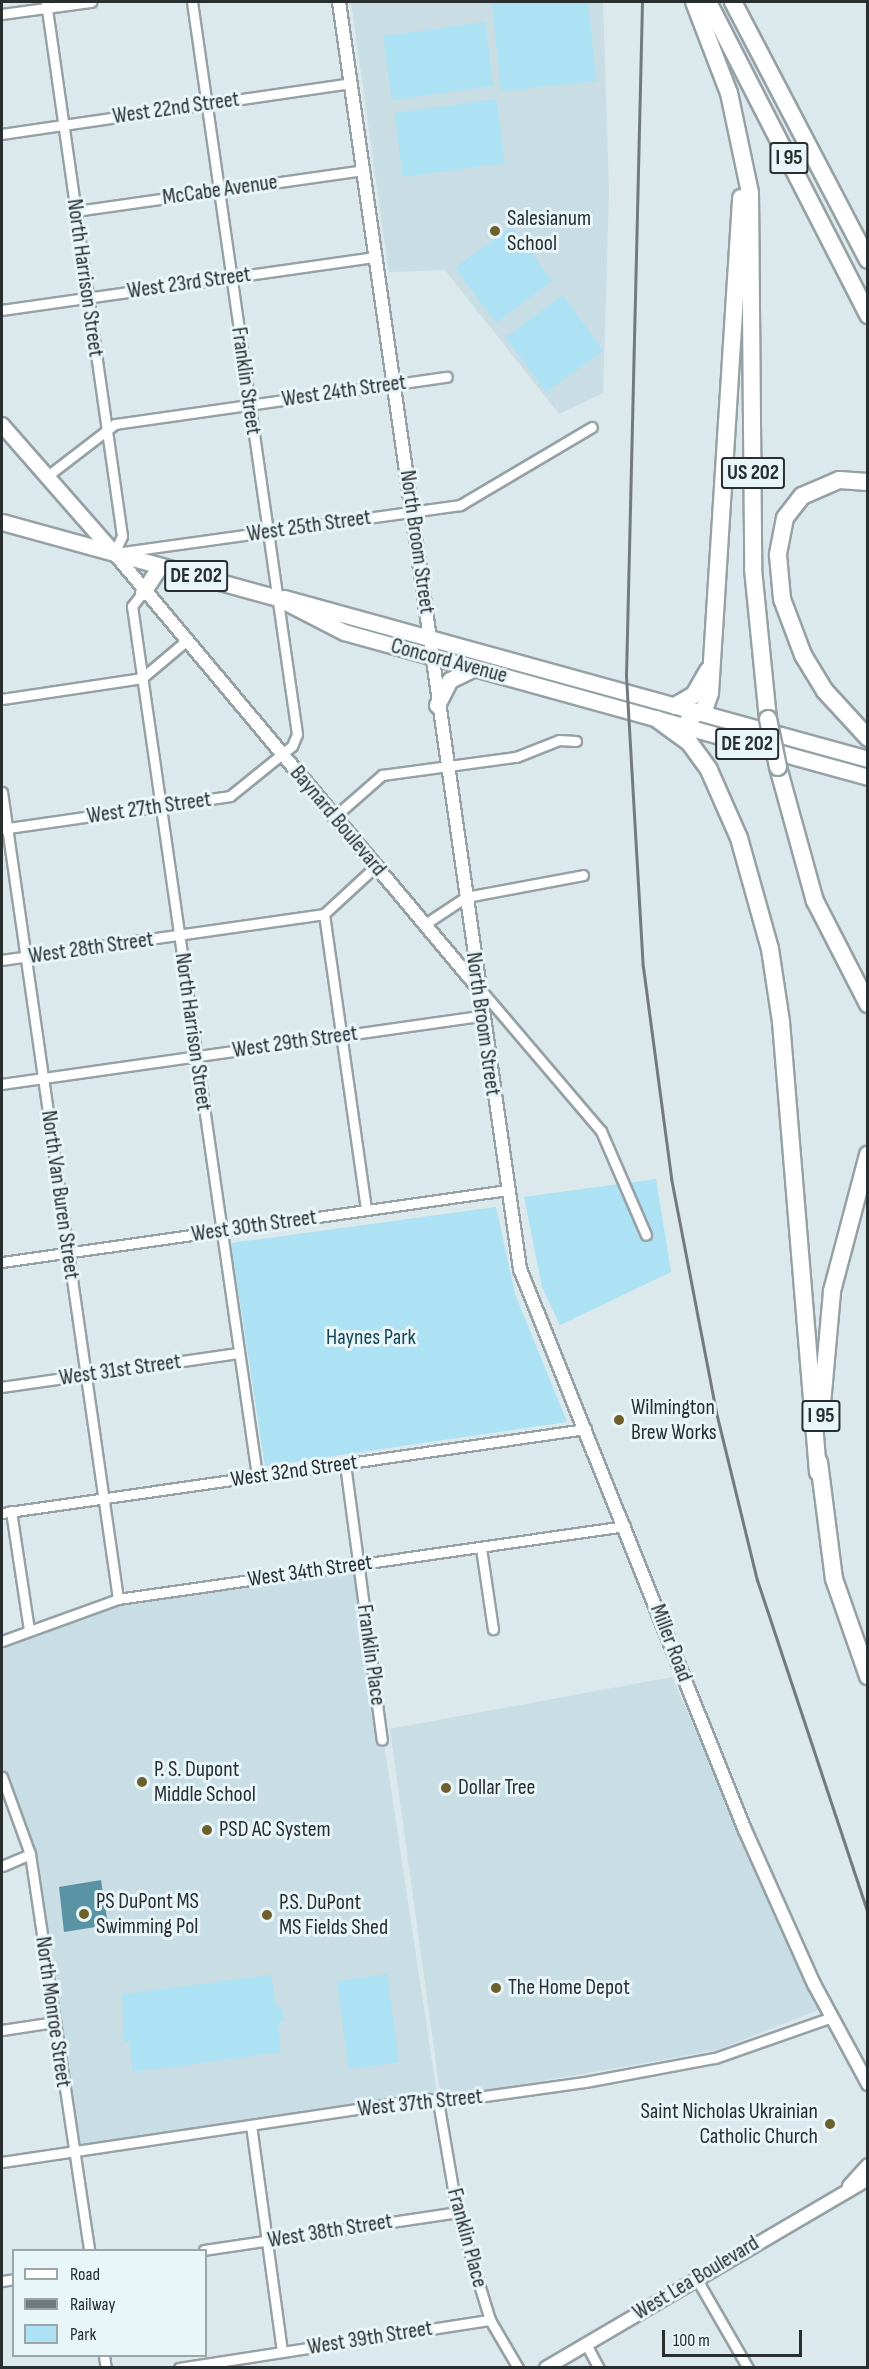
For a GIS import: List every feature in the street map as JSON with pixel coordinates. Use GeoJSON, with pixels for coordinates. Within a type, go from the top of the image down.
{"type":"FeatureCollection","features":[{"type":"Feature","properties":{"kind":"highway","name":"US 202"},"geometry":{"type":"LineString","coordinates":[[694,2],[729,93],[753,227],[753,569],[768,719],[778,767],[816,901],[867,1004]]}},
{"type":"Feature","properties":{"kind":"highway","name":"I 95"},"geometry":{"type":"LineString","coordinates":[[708,2],[867,315]]}},
{"type":"Feature","properties":{"kind":"highway","name":"I 95"},"geometry":{"type":"LineString","coordinates":[[733,2],[867,260]]}},
{"type":"Feature","properties":{"kind":"highway"},"geometry":{"type":"LineString","coordinates":[[695,716],[710,693],[741,212],[729,93]]}},
{"type":"Feature","properties":{"kind":"highway"},"geometry":{"type":"LineString","coordinates":[[867,482],[839,480],[802,496],[785,518],[778,555],[782,599],[803,655],[825,691],[867,738]]}},
{"type":"Feature","properties":{"kind":"highway"},"geometry":{"type":"LineString","coordinates":[[675,706],[705,680],[714,644]]}},
{"type":"Feature","properties":{"kind":"highway"},"geometry":{"type":"LineString","coordinates":[[657,719],[689,742],[709,770],[739,838],[770,949],[781,1022],[818,1472]]}},
{"type":"Feature","properties":{"kind":"highway","name":"I 95"},"geometry":{"type":"LineString","coordinates":[[867,1155],[832,1291],[818,1472],[834,1579],[867,1676]]}},
{"type":"Feature","properties":{"kind":"main road","name":"Baynard Boulevard"},"geometry":{"type":"LineString","coordinates":[[2,424],[114,553]]}},
{"type":"Feature","properties":{"kind":"main road","name":"Concord Avenue"},"geometry":{"type":"LineString","coordinates":[[2,522],[278,598],[344,632],[657,719]]}},
{"type":"Feature","properties":{"kind":"main road"},"geometry":{"type":"LineString","coordinates":[[143,592],[160,566]]}},
{"type":"Feature","properties":{"kind":"main road","name":"Concord Avenue"},"geometry":{"type":"LineString","coordinates":[[278,598],[301,599],[675,706]]}},
{"type":"Feature","properties":{"kind":"main road"},"geometry":{"type":"LineString","coordinates":[[430,656],[451,651],[695,716]]}},
{"type":"Feature","properties":{"kind":"main road"},"geometry":{"type":"LineString","coordinates":[[437,705],[450,680],[475,668]]}},
{"type":"Feature","properties":{"kind":"main road","name":"DE 202"},"geometry":{"type":"LineString","coordinates":[[675,706],[695,716],[867,759]]}},
{"type":"Feature","properties":{"kind":"main road","name":"DE 202"},"geometry":{"type":"LineString","coordinates":[[657,719],[867,777]]}},
{"type":"Feature","properties":{"kind":"street"},"geometry":{"type":"LineString","coordinates":[[2,14],[46,5],[91,2]]}},
{"type":"Feature","properties":{"kind":"street","name":"Franklin Street"},"geometry":{"type":"LineString","coordinates":[[192,2],[297,734],[282,754]]}},
{"type":"Feature","properties":{"kind":"street","name":"North Broom Street"},"geometry":{"type":"LineString","coordinates":[[339,2],[507,1190]]}},
{"type":"Feature","properties":{"kind":"street","name":"North Harrison Street"},"geometry":{"type":"LineString","coordinates":[[46,5],[122,536],[114,553]]}},
{"type":"Feature","properties":{"kind":"street","name":"West 22nd Street"},"geometry":{"type":"LineString","coordinates":[[2,134],[351,83]]}},
{"type":"Feature","properties":{"kind":"street","name":"McCabe Avenue"},"geometry":{"type":"LineString","coordinates":[[76,211],[364,170]]}},
{"type":"Feature","properties":{"kind":"street","name":"West 23rd Street"},"geometry":{"type":"LineString","coordinates":[[2,310],[376,257]]}},
{"type":"Feature","properties":{"kind":"street","name":"West 24th Street"},"geometry":{"type":"LineString","coordinates":[[106,426],[447,376]]}},
{"type":"Feature","properties":{"kind":"street"},"geometry":{"type":"LineString","coordinates":[[46,477],[106,426]]}},
{"type":"Feature","properties":{"kind":"street","name":"West 25th Street"},"geometry":{"type":"LineString","coordinates":[[114,553],[412,512],[473,500],[592,427]]}},
{"type":"Feature","properties":{"kind":"street","name":"Baynard Boulevard"},"geometry":{"type":"LineString","coordinates":[[114,553],[143,592],[596,1124],[627,1182],[646,1235]]}},
{"type":"Feature","properties":{"kind":"street","name":"North Harrison Street"},"geometry":{"type":"LineString","coordinates":[[143,592],[132,606],[257,1476]]}},
{"type":"Feature","properties":{"kind":"street"},"geometry":{"type":"LineString","coordinates":[[2,699],[142,678],[186,641]]}},
{"type":"Feature","properties":{"kind":"street"},"geometry":{"type":"LineString","coordinates":[[334,817],[382,775],[446,763],[516,757],[559,740],[576,741]]}},
{"type":"Feature","properties":{"kind":"street","name":"West 27th Street"},"geometry":{"type":"LineString","coordinates":[[4,829],[230,796],[282,754]]}},
{"type":"Feature","properties":{"kind":"street","name":"North Van Buren Street"},"geometry":{"type":"LineString","coordinates":[[2,792],[4,829],[43,1078],[118,1599]]}},
{"type":"Feature","properties":{"kind":"street"},"geometry":{"type":"LineString","coordinates":[[366,1210],[324,914],[376,866]]}},
{"type":"Feature","properties":{"kind":"street"},"geometry":{"type":"LineString","coordinates":[[425,924],[466,897],[583,875]]}},
{"type":"Feature","properties":{"kind":"street","name":"West 28th Street"},"geometry":{"type":"LineString","coordinates":[[2,960],[324,914]]}},
{"type":"Feature","properties":{"kind":"street","name":"West 29th Street"},"geometry":{"type":"LineString","coordinates":[[2,1084],[482,1016]]}},
{"type":"Feature","properties":{"kind":"street","name":"West 30th Street"},"geometry":{"type":"LineString","coordinates":[[2,1262],[507,1190]]}},
{"type":"Feature","properties":{"kind":"street","name":"Miller Road"},"geometry":{"type":"LineString","coordinates":[[507,1190],[524,1281],[586,1429],[745,1830],[832,2018],[867,2084]]}},
{"type":"Feature","properties":{"kind":"street","name":"West 31st Street"},"geometry":{"type":"LineString","coordinates":[[2,1387],[239,1353]]}},
{"type":"Feature","properties":{"kind":"street","name":"West 32nd Street"},"geometry":{"type":"LineString","coordinates":[[6,1512],[586,1429]]}},
{"type":"Feature","properties":{"kind":"street","name":"Franklin Place"},"geometry":{"type":"LineString","coordinates":[[345,1464],[382,1740]]}},
{"type":"Feature","properties":{"kind":"street"},"geometry":{"type":"LineString","coordinates":[[6,1512],[29,1630]]}},
{"type":"Feature","properties":{"kind":"street","name":"West 34th Street"},"geometry":{"type":"LineString","coordinates":[[2,1641],[118,1599],[625,1526]]}},
{"type":"Feature","properties":{"kind":"street"},"geometry":{"type":"LineString","coordinates":[[482,1548],[493,1629]]}},
{"type":"Feature","properties":{"kind":"street","name":"North Monroe Street"},"geometry":{"type":"LineString","coordinates":[[2,1777],[30,1854],[89,2249]]}},
{"type":"Feature","properties":{"kind":"street"},"geometry":{"type":"LineString","coordinates":[[2,1866],[30,1854]]}},
{"type":"Feature","properties":{"kind":"street","name":"West 37th Street"},"geometry":{"type":"LineString","coordinates":[[2,2162],[251,2125],[438,2101],[715,2058],[832,2018]]}},
{"type":"Feature","properties":{"kind":"street"},"geometry":{"type":"LineString","coordinates":[[2,2030],[55,2022]]}},
{"type":"Feature","properties":{"kind":"street","name":"Franklin Place"},"geometry":{"type":"LineString","coordinates":[[438,2101],[457,2212],[490,2320],[518,2367]]}},
{"type":"Feature","properties":{"kind":"street"},"geometry":{"type":"LineString","coordinates":[[251,2125],[282,2352]]}},
{"type":"Feature","properties":{"kind":"street","name":"West Lea Boulevard"},"geometry":{"type":"LineString","coordinates":[[546,2367],[846,2189],[866,2169]]}},
{"type":"Feature","properties":{"kind":"street","name":"West 38th Street"},"geometry":{"type":"LineString","coordinates":[[207,2250],[457,2212]]}},
{"type":"Feature","properties":{"kind":"street"},"geometry":{"type":"LineString","coordinates":[[696,2278],[748,2367]]}},
{"type":"Feature","properties":{"kind":"street","name":"West 39th Street"},"geometry":{"type":"LineString","coordinates":[[179,2367],[490,2320]]}},
{"type":"Feature","properties":{"kind":"street"},"geometry":{"type":"LineString","coordinates":[[586,2344],[599,2367]]}},
{"type":"Feature","properties":{"kind":"shaded area","name":"Salesianum School"},"geometry":{"type":"Polygon","coordinates":[[[351,2],[603,2],[609,191],[603,393],[559,414],[445,270],[389,272],[351,2]]]}},
{"type":"Feature","properties":{"kind":"shaded area","name":"P. S. Dupont Middle School"},"geometry":{"type":"Polygon","coordinates":[[[357,1564],[438,2101],[74,2152],[31,1854],[2,1776],[2,1643],[118,1599],[357,1564]]]}},
{"type":"Feature","properties":{"kind":"shaded area"},"geometry":{"type":"Polygon","coordinates":[[[672,1677],[818,2010],[717,2050],[441,2099],[390,1729],[672,1677]]]}},
{"type":"Feature","properties":{"kind":"shaded area","name":"PS DuPont MS Swimming Pol"},"geometry":{"type":"Polygon","coordinates":[[[101,1880],[108,1925],[64,1932],[59,1887],[101,1880]]]}},
{"type":"Feature","properties":{"kind":"green space"},"geometry":{"type":"Polygon","coordinates":[[[492,2],[588,2],[596,81],[501,91],[492,2]]]}},
{"type":"Feature","properties":{"kind":"green space"},"geometry":{"type":"Polygon","coordinates":[[[485,22],[493,86],[392,100],[383,36],[485,22]]]}},
{"type":"Feature","properties":{"kind":"green space"},"geometry":{"type":"Polygon","coordinates":[[[496,99],[505,163],[403,177],[395,113],[496,99]]]}},
{"type":"Feature","properties":{"kind":"green space"},"geometry":{"type":"Polygon","coordinates":[[[512,226],[552,281],[496,323],[455,268],[512,226]]]}},
{"type":"Feature","properties":{"kind":"green space"},"geometry":{"type":"Polygon","coordinates":[[[563,295],[603,351],[546,392],[506,337],[563,295]]]}},
{"type":"Feature","properties":{"kind":"green space"},"geometry":{"type":"Polygon","coordinates":[[[656,1179],[671,1272],[560,1325],[542,1287],[524,1197],[656,1179]]]}},
{"type":"Feature","properties":{"kind":"green space","name":"Haynes Park"},"geometry":{"type":"Polygon","coordinates":[[[496,1207],[515,1294],[567,1422],[265,1466],[231,1243],[496,1207]]]}},
{"type":"Feature","properties":{"kind":"green space"},"geometry":{"type":"Polygon","coordinates":[[[387,1974],[399,2062],[349,2069],[337,1981],[387,1974]]]}},
{"type":"Feature","properties":{"kind":"green space"},"geometry":{"type":"Polygon","coordinates":[[[271,1975],[276,2007],[282,2007],[284,2022],[278,2023],[281,2052],[133,2072],[129,2041],[124,2042],[122,1994],[271,1975]]]}},
{"type":"Feature","properties":{"kind":"railway"},"geometry":{"type":"LineString","coordinates":[[642,2],[626,676],[643,967],[671,1178],[716,1412],[757,1580],[868,1914]]}},
{"type":"Feature","properties":{"kind":"place","name":"Salesianum School"},"geometry":{"type":"Point","coordinates":[495,231]}},
{"type":"Feature","properties":{"kind":"place","name":"Wilmington Brew Works"},"geometry":{"type":"Point","coordinates":[619,1420]}},
{"type":"Feature","properties":{"kind":"place","name":"P. S. Dupont Middle School"},"geometry":{"type":"Point","coordinates":[142,1782]}},
{"type":"Feature","properties":{"kind":"place","name":"Dollar Tree"},"geometry":{"type":"Point","coordinates":[446,1788]}},
{"type":"Feature","properties":{"kind":"place","name":"PSD AC System"},"geometry":{"type":"Point","coordinates":[207,1830]}},
{"type":"Feature","properties":{"kind":"place","name":"PS DuPont MS Swimming Pol"},"geometry":{"type":"Point","coordinates":[84,1914]}},
{"type":"Feature","properties":{"kind":"place","name":"P.S. DuPont MS Fields Shed"},"geometry":{"type":"Point","coordinates":[267,1915]}},
{"type":"Feature","properties":{"kind":"place","name":"The Home Depot"},"geometry":{"type":"Point","coordinates":[496,1988]}},
{"type":"Feature","properties":{"kind":"place","name":"Saint Nicholas Ukrainian Catholic Church"},"geometry":{"type":"Point","coordinates":[830,2124]}}]}
